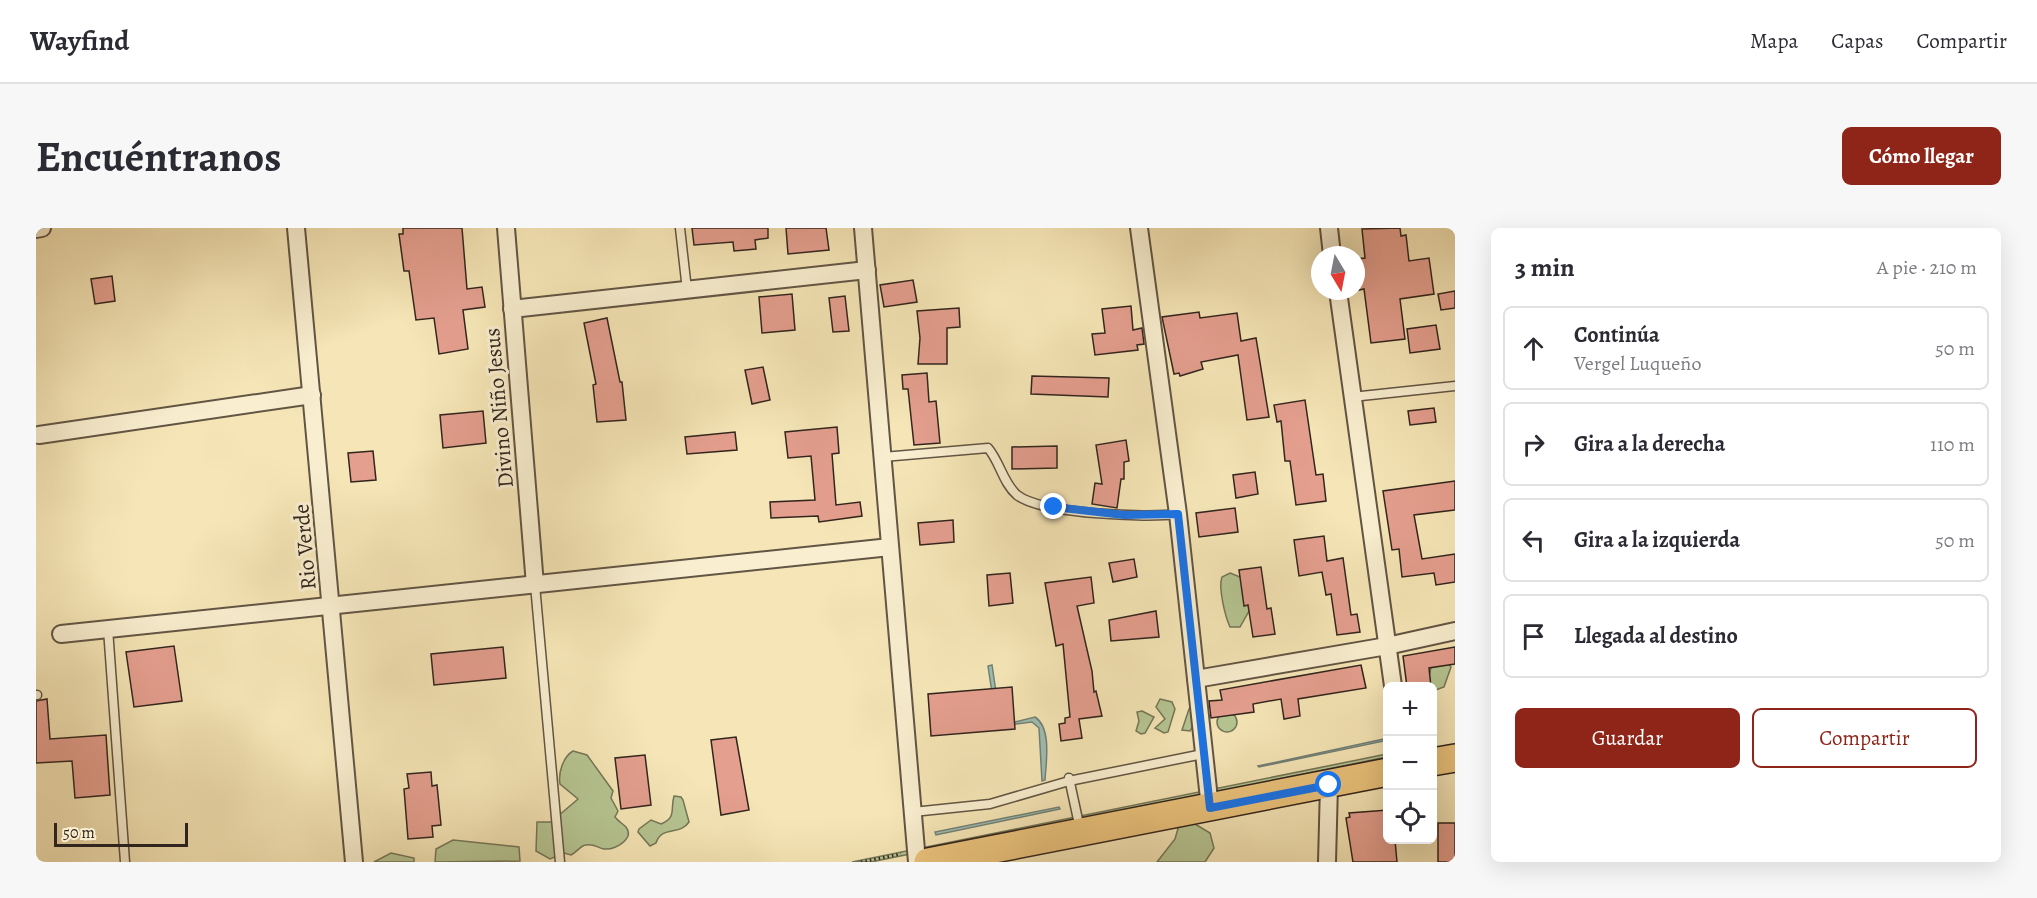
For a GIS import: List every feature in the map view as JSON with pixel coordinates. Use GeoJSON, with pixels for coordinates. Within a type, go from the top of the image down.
{"type":"FeatureCollection","features":[{"type":"Feature","properties":{"kind":"main road"},"geometry":{"type":"LineString","coordinates":[[1437,761],[1455,758]]}},
{"type":"Feature","properties":{"kind":"main road"},"geometry":{"type":"LineString","coordinates":[[928,862],[1383,773]]}},
{"type":"Feature","properties":{"kind":"street"},"geometry":{"type":"LineString","coordinates":[[36,229],[42,228]]}},
{"type":"Feature","properties":{"kind":"street","name":"Rio Verde"},"geometry":{"type":"LineString","coordinates":[[296,228],[354,862]]}},
{"type":"Feature","properties":{"kind":"street","name":"Divino Niño Jesus"},"geometry":{"type":"LineString","coordinates":[[506,228],[535,585]]}},
{"type":"Feature","properties":{"kind":"street"},"geometry":{"type":"LineString","coordinates":[[863,228],[913,812],[928,862]]}},
{"type":"Feature","properties":{"kind":"street"},"geometry":{"type":"LineString","coordinates":[[1139,228],[1178,514],[1210,808]]}},
{"type":"Feature","properties":{"kind":"street"},"geometry":{"type":"LineString","coordinates":[[1329,228],[1331,246]]}},
{"type":"Feature","properties":{"kind":"street"},"geometry":{"type":"LineString","coordinates":[[512,309],[867,270]]}},
{"type":"Feature","properties":{"kind":"street"},"geometry":{"type":"LineString","coordinates":[[1339,300],[1392,682]]}},
{"type":"Feature","properties":{"kind":"street"},"geometry":{"type":"LineString","coordinates":[[39,435],[312,395]]}},
{"type":"Feature","properties":{"kind":"street"},"geometry":{"type":"LineString","coordinates":[[62,634],[890,547]]}},
{"type":"Feature","properties":{"kind":"street"},"geometry":{"type":"LineString","coordinates":[[1196,679],[1387,646],[1455,631]]}},
{"type":"Feature","properties":{"kind":"street"},"geometry":{"type":"LineString","coordinates":[[1327,862],[1329,785]]}},
{"type":"Feature","properties":{"kind":"lane"},"geometry":{"type":"LineString","coordinates":[[680,228],[687,290]]}},
{"type":"Feature","properties":{"kind":"lane"},"geometry":{"type":"LineString","coordinates":[[1352,397],[1455,386]]}},
{"type":"Feature","properties":{"kind":"lane"},"geometry":{"type":"LineString","coordinates":[[883,457],[988,448],[1012,490],[1030,501],[1088,512],[1134,515],[1178,514]]}},
{"type":"Feature","properties":{"kind":"lane"},"geometry":{"type":"LineString","coordinates":[[535,585],[560,862]]}},
{"type":"Feature","properties":{"kind":"lane"},"geometry":{"type":"LineString","coordinates":[[108,629],[125,862]]}},
{"type":"Feature","properties":{"kind":"lane"},"geometry":{"type":"LineString","coordinates":[[913,812],[990,804],[1069,779],[1203,754]]}},
{"type":"Feature","properties":{"kind":"lane"},"geometry":{"type":"LineString","coordinates":[[1069,779],[1080,833]]}},
{"type":"Feature","properties":{"kind":"green space"},"geometry":{"type":"Polygon","coordinates":[[[1230,573],[1245,579],[1249,611],[1240,627],[1230,627],[1223,602],[1222,577],[1230,573]]]}},
{"type":"Feature","properties":{"kind":"green space"},"geometry":{"type":"Polygon","coordinates":[[[1432,662],[1449,664],[1451,667],[1444,687],[1437,690],[1437,682],[1421,682],[1430,673],[1432,662]]]}},
{"type":"Feature","properties":{"kind":"green space"},"geometry":{"type":"Polygon","coordinates":[[[1160,699],[1172,702],[1175,709],[1168,732],[1164,733],[1155,728],[1165,719],[1156,707],[1160,699]]]}},
{"type":"Feature","properties":{"kind":"green space"},"geometry":{"type":"Polygon","coordinates":[[[1189,709],[1192,709],[1194,724],[1190,731],[1182,730],[1189,709]]]}},
{"type":"Feature","properties":{"kind":"green space"},"geometry":{"type":"Polygon","coordinates":[[[1142,711],[1154,717],[1145,733],[1141,734],[1136,731],[1139,721],[1137,712],[1142,711]]]}},
{"type":"Feature","properties":{"kind":"green space"},"geometry":{"type":"Polygon","coordinates":[[[1227,712],[1234,715],[1237,722],[1234,729],[1227,732],[1220,729],[1217,722],[1220,715],[1227,712]]]}},
{"type":"Feature","properties":{"kind":"green space"},"geometry":{"type":"Polygon","coordinates":[[[573,751],[587,755],[613,791],[611,798],[618,811],[615,817],[626,827],[628,836],[613,848],[604,849],[584,845],[571,855],[564,853],[550,859],[536,851],[537,822],[551,822],[578,799],[560,784],[562,766],[566,757],[573,751]]]}},
{"type":"Feature","properties":{"kind":"green space"},"geometry":{"type":"Polygon","coordinates":[[[1383,755],[1383,758],[871,862],[852,862],[1383,755]]]}},
{"type":"Feature","properties":{"kind":"green space"},"geometry":{"type":"Polygon","coordinates":[[[674,796],[681,797],[683,800],[689,822],[681,829],[662,834],[656,843],[650,846],[638,832],[639,829],[651,820],[661,824],[669,819],[674,796]]]}},
{"type":"Feature","properties":{"kind":"green space"},"geometry":{"type":"Polygon","coordinates":[[[1195,824],[1210,833],[1214,848],[1205,862],[1157,862],[1175,839],[1179,825],[1195,824]]]}},
{"type":"Feature","properties":{"kind":"green space"},"geometry":{"type":"Polygon","coordinates":[[[453,840],[519,847],[520,861],[435,862],[436,849],[453,840]]]}},
{"type":"Feature","properties":{"kind":"green space"},"geometry":{"type":"Polygon","coordinates":[[[391,853],[414,858],[414,862],[374,862],[391,853]]]}},
{"type":"Feature","properties":{"kind":"water"},"geometry":{"type":"Polygon","coordinates":[[[992,665],[996,692],[1008,719],[1015,722],[1035,717],[1044,729],[1047,746],[1045,780],[1042,781],[1039,728],[1032,722],[1009,725],[993,699],[988,666],[992,665]]]}},
{"type":"Feature","properties":{"kind":"water"},"geometry":{"type":"Polygon","coordinates":[[[1383,739],[1383,741],[1258,766],[1383,739]]]}},
{"type":"Feature","properties":{"kind":"water"},"geometry":{"type":"Polygon","coordinates":[[[1059,807],[1060,809],[936,835],[935,832],[1059,807]]]}},
{"type":"Feature","properties":{"kind":"building"},"geometry":{"type":"Polygon","coordinates":[[[403,228],[462,228],[467,289],[482,287],[485,307],[463,310],[468,349],[439,354],[434,318],[416,320],[409,271],[404,271],[399,234],[403,234],[403,228]]]}},
{"type":"Feature","properties":{"kind":"building"},"geometry":{"type":"Polygon","coordinates":[[[692,228],[768,228],[768,238],[755,240],[756,249],[734,251],[733,242],[694,245],[692,228]]]}},
{"type":"Feature","properties":{"kind":"building"},"geometry":{"type":"Polygon","coordinates":[[[786,228],[826,228],[829,250],[788,254],[786,228]]]}},
{"type":"Feature","properties":{"kind":"building"},"geometry":{"type":"Polygon","coordinates":[[[1400,228],[1401,236],[1406,235],[1409,261],[1429,258],[1434,294],[1400,299],[1405,339],[1371,343],[1365,297],[1365,246],[1362,229],[1400,228]]]}},
{"type":"Feature","properties":{"kind":"building"},"geometry":{"type":"Polygon","coordinates":[[[112,276],[115,301],[95,304],[91,279],[112,276]]]}},
{"type":"Feature","properties":{"kind":"building"},"geometry":{"type":"Polygon","coordinates":[[[913,280],[917,302],[884,307],[880,285],[913,280]]]}},
{"type":"Feature","properties":{"kind":"building"},"geometry":{"type":"Polygon","coordinates":[[[1455,291],[1455,308],[1441,310],[1438,294],[1455,291]]]}},
{"type":"Feature","properties":{"kind":"building"},"geometry":{"type":"Polygon","coordinates":[[[792,294],[795,330],[762,333],[759,297],[792,294]]]}},
{"type":"Feature","properties":{"kind":"building"},"geometry":{"type":"Polygon","coordinates":[[[845,296],[849,331],[833,332],[829,298],[845,296]]]}},
{"type":"Feature","properties":{"kind":"building"},"geometry":{"type":"Polygon","coordinates":[[[1131,306],[1133,330],[1142,328],[1144,344],[1137,345],[1138,350],[1095,355],[1092,334],[1105,333],[1102,309],[1131,306]]]}},
{"type":"Feature","properties":{"kind":"building"},"geometry":{"type":"Polygon","coordinates":[[[959,308],[960,327],[947,328],[947,364],[918,364],[920,338],[917,311],[959,308]]]}},
{"type":"Feature","properties":{"kind":"building"},"geometry":{"type":"Polygon","coordinates":[[[1199,312],[1200,318],[1237,313],[1241,341],[1256,338],[1269,417],[1247,420],[1238,355],[1201,362],[1203,369],[1180,376],[1179,373],[1174,374],[1162,317],[1199,312]]]}},
{"type":"Feature","properties":{"kind":"building"},"geometry":{"type":"Polygon","coordinates":[[[607,318],[620,382],[622,382],[626,420],[597,422],[593,385],[596,384],[584,323],[607,318]]]}},
{"type":"Feature","properties":{"kind":"building"},"geometry":{"type":"Polygon","coordinates":[[[1436,325],[1440,349],[1410,353],[1407,329],[1436,325]]]}},
{"type":"Feature","properties":{"kind":"building"},"geometry":{"type":"Polygon","coordinates":[[[763,367],[770,400],[752,404],[745,370],[763,367]]]}},
{"type":"Feature","properties":{"kind":"building"},"geometry":{"type":"Polygon","coordinates":[[[927,373],[929,402],[936,401],[940,443],[914,445],[908,389],[903,389],[902,375],[927,373]]]}},
{"type":"Feature","properties":{"kind":"building"},"geometry":{"type":"Polygon","coordinates":[[[1032,376],[1109,378],[1108,397],[1031,394],[1032,376]]]}},
{"type":"Feature","properties":{"kind":"building"},"geometry":{"type":"Polygon","coordinates":[[[1305,400],[1316,475],[1323,474],[1326,501],[1296,505],[1290,461],[1285,461],[1281,421],[1277,422],[1274,405],[1305,400]]]}},
{"type":"Feature","properties":{"kind":"building"},"geometry":{"type":"Polygon","coordinates":[[[1434,408],[1436,422],[1410,425],[1408,411],[1434,408]]]}},
{"type":"Feature","properties":{"kind":"building"},"geometry":{"type":"Polygon","coordinates":[[[483,411],[486,443],[443,448],[440,415],[483,411]]]}},
{"type":"Feature","properties":{"kind":"building"},"geometry":{"type":"Polygon","coordinates":[[[837,427],[839,453],[832,454],[836,505],[860,502],[862,516],[819,522],[818,516],[771,518],[770,502],[815,500],[811,456],[788,458],[785,432],[837,427]]]}},
{"type":"Feature","properties":{"kind":"building"},"geometry":{"type":"Polygon","coordinates":[[[735,432],[737,450],[687,454],[685,437],[735,432]]]}},
{"type":"Feature","properties":{"kind":"building"},"geometry":{"type":"Polygon","coordinates":[[[1126,440],[1129,461],[1124,462],[1124,479],[1121,479],[1117,508],[1092,504],[1095,483],[1102,484],[1096,445],[1126,440]]]}},
{"type":"Feature","properties":{"kind":"building"},"geometry":{"type":"Polygon","coordinates":[[[1057,446],[1057,468],[1012,469],[1012,447],[1057,446]]]}},
{"type":"Feature","properties":{"kind":"building"},"geometry":{"type":"Polygon","coordinates":[[[373,451],[376,480],[351,482],[348,453],[373,451]]]}},
{"type":"Feature","properties":{"kind":"building"},"geometry":{"type":"Polygon","coordinates":[[[1255,472],[1258,494],[1236,498],[1233,475],[1255,472]]]}},
{"type":"Feature","properties":{"kind":"building"},"geometry":{"type":"Polygon","coordinates":[[[1455,481],[1455,510],[1414,515],[1422,559],[1455,554],[1455,582],[1436,585],[1434,573],[1402,577],[1399,549],[1392,550],[1383,491],[1455,481]]]}},
{"type":"Feature","properties":{"kind":"building"},"geometry":{"type":"Polygon","coordinates":[[[1235,508],[1238,532],[1199,537],[1196,513],[1235,508]]]}},
{"type":"Feature","properties":{"kind":"building"},"geometry":{"type":"Polygon","coordinates":[[[953,520],[954,542],[920,545],[918,523],[953,520]]]}},
{"type":"Feature","properties":{"kind":"building"},"geometry":{"type":"Polygon","coordinates":[[[1324,536],[1327,561],[1343,558],[1351,615],[1357,614],[1360,632],[1337,635],[1331,594],[1326,595],[1322,572],[1299,576],[1294,540],[1324,536]]]}},
{"type":"Feature","properties":{"kind":"building"},"geometry":{"type":"Polygon","coordinates":[[[1134,559],[1137,577],[1113,582],[1109,563],[1134,559]]]}},
{"type":"Feature","properties":{"kind":"building"},"geometry":{"type":"Polygon","coordinates":[[[1261,567],[1267,609],[1271,608],[1275,634],[1253,637],[1248,605],[1244,606],[1239,570],[1261,567]]]}},
{"type":"Feature","properties":{"kind":"building"},"geometry":{"type":"Polygon","coordinates":[[[1010,573],[1013,603],[989,606],[987,575],[1010,573]]]}},
{"type":"Feature","properties":{"kind":"building"},"geometry":{"type":"Polygon","coordinates":[[[1091,577],[1094,603],[1077,606],[1092,671],[1094,692],[1096,691],[1102,716],[1079,719],[1082,738],[1061,741],[1059,724],[1065,723],[1065,718],[1070,717],[1063,644],[1056,646],[1045,583],[1091,577]]]}},
{"type":"Feature","properties":{"kind":"building"},"geometry":{"type":"Polygon","coordinates":[[[1156,611],[1159,637],[1111,641],[1109,620],[1156,611]]]}},
{"type":"Feature","properties":{"kind":"building"},"geometry":{"type":"Polygon","coordinates":[[[174,646],[182,701],[134,707],[126,652],[174,646]]]}},
{"type":"Feature","properties":{"kind":"building"},"geometry":{"type":"Polygon","coordinates":[[[503,647],[506,678],[434,685],[431,654],[503,647]]]}},
{"type":"Feature","properties":{"kind":"building"},"geometry":{"type":"Polygon","coordinates":[[[1455,647],[1455,664],[1429,668],[1430,682],[1406,682],[1403,656],[1455,647]]]}},
{"type":"Feature","properties":{"kind":"building"},"geometry":{"type":"Polygon","coordinates":[[[1361,665],[1366,688],[1298,699],[1300,716],[1284,719],[1281,699],[1253,704],[1254,712],[1211,718],[1209,701],[1222,700],[1220,690],[1361,665]]]}},
{"type":"Feature","properties":{"kind":"building"},"geometry":{"type":"Polygon","coordinates":[[[1012,687],[1015,729],[931,736],[928,694],[1012,687]]]}},
{"type":"Feature","properties":{"kind":"building"},"geometry":{"type":"Polygon","coordinates":[[[47,699],[50,739],[106,735],[110,795],[75,798],[72,761],[36,763],[36,701],[47,699]]]}},
{"type":"Feature","properties":{"kind":"building"},"geometry":{"type":"Polygon","coordinates":[[[736,737],[749,810],[721,815],[711,740],[736,737]]]}},
{"type":"Feature","properties":{"kind":"building"},"geometry":{"type":"Polygon","coordinates":[[[645,755],[651,805],[621,809],[615,758],[645,755]]]}},
{"type":"Feature","properties":{"kind":"building"},"geometry":{"type":"Polygon","coordinates":[[[431,772],[432,786],[437,785],[441,825],[432,826],[433,837],[408,839],[404,789],[409,788],[407,774],[431,772]]]}},
{"type":"Feature","properties":{"kind":"building"},"geometry":{"type":"Polygon","coordinates":[[[1383,810],[1383,844],[1395,844],[1397,862],[1353,862],[1346,818],[1350,817],[1349,813],[1383,810]]]}},
{"type":"Feature","properties":{"kind":"building"},"geometry":{"type":"Polygon","coordinates":[[[1438,823],[1455,823],[1455,862],[1438,862],[1438,823]]]}},
{"type":"Feature","properties":{"kind":"route"},"geometry":{"type":"LineString","coordinates":[[1054,507],[1124,515],[1178,514],[1210,808],[1329,785]]}}]}
